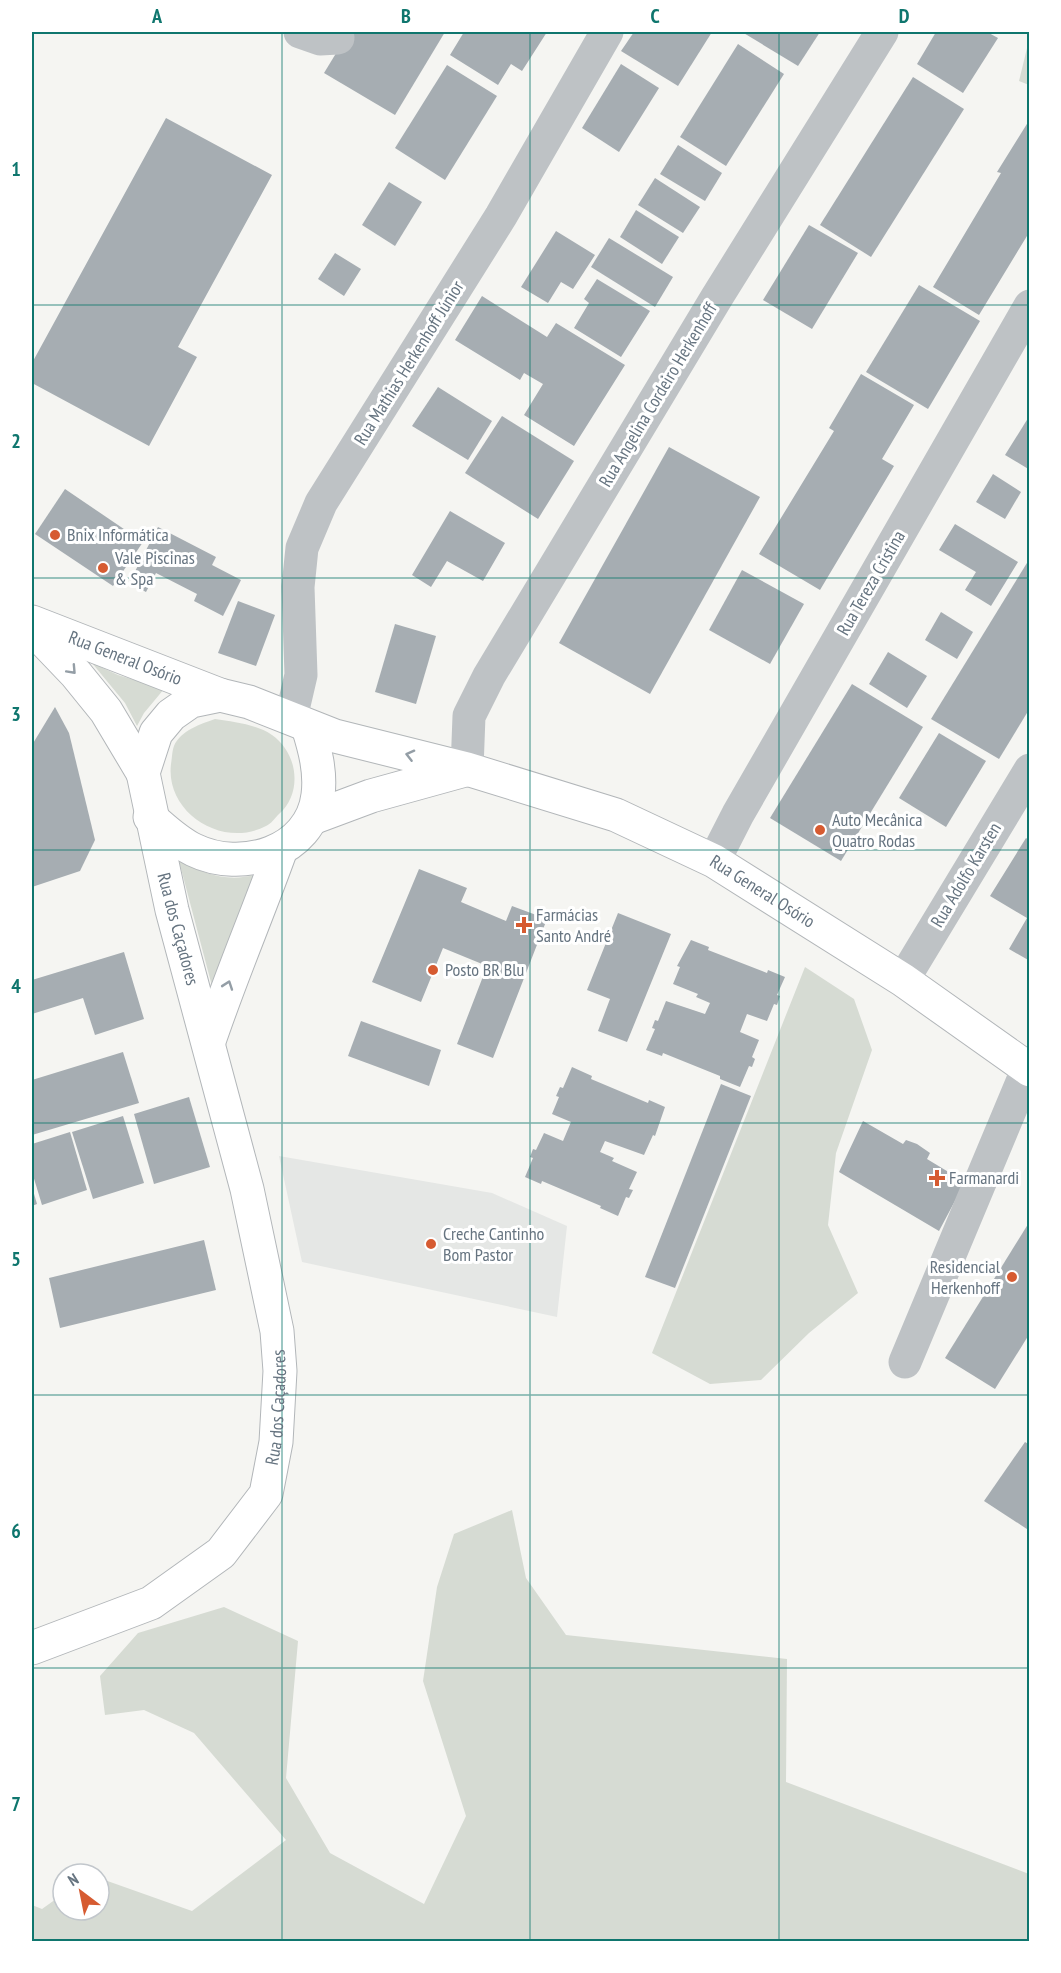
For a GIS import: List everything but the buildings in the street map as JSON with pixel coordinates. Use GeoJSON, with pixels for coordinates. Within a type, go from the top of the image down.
{"type":"FeatureCollection","features":[{"type":"Feature","properties":{"kind":"main road","name":"Rua General Osório"},"geometry":{"type":"LineString","coordinates":[[32,622],[220,695]]}},
{"type":"Feature","properties":{"kind":"main road","name":"Rua General Osório"},"geometry":{"type":"LineString","coordinates":[[32,628],[76,674],[106,711],[143,773]]}},
{"type":"Feature","properties":{"kind":"main road"},"geometry":{"type":"LineString","coordinates":[[220,695],[300,723],[316,751],[319,778],[318,797],[312,818],[281,849],[265,857],[247,861],[197,852],[180,843],[150,817],[143,773],[156,733],[171,715],[191,701],[220,695]]}},
{"type":"Feature","properties":{"kind":"main road","name":"Rua General Osório"},"geometry":{"type":"LineString","coordinates":[[300,723],[466,769],[616,815],[714,861],[903,980],[1028,1067]]}},
{"type":"Feature","properties":{"kind":"main road"},"geometry":{"type":"LineString","coordinates":[[312,818],[371,796],[466,769]]}},
{"type":"Feature","properties":{"kind":"main road","name":"Rua dos Caçadores"},"geometry":{"type":"LineString","coordinates":[[32,1648],[151,1603],[221,1553],[266,1494],[276,1442],[280,1371],[277,1331],[247,1189],[172,910],[150,817]]}},
{"type":"Feature","properties":{"kind":"main road","name":"Rua dos Caçadores"},"geometry":{"type":"LineString","coordinates":[[209,1041],[232,974],[259,914],[281,849]]}},
{"type":"Feature","properties":{"kind":"street"},"geometry":{"type":"LineString","coordinates":[[300,32],[320,39],[338,38]]}},
{"type":"Feature","properties":{"kind":"street","name":"Rua Mathias Herkenhoff Júnior"},"geometry":{"type":"LineString","coordinates":[[300,723],[298,587],[302,548],[321,503],[501,216],[607,32]]}},
{"type":"Feature","properties":{"kind":"street","name":"Rua Angelina Cordeiro Herkenhoff"},"geometry":{"type":"LineString","coordinates":[[466,769],[469,716],[489,676],[717,297],[882,32]]}},
{"type":"Feature","properties":{"kind":"street","name":"Rua Tereza Cristina"},"geometry":{"type":"LineString","coordinates":[[714,861],[738,814],[1029,306]]}},
{"type":"Feature","properties":{"kind":"street","name":"Rua Adolfo Karsten"},"geometry":{"type":"LineString","coordinates":[[903,980],[1029,770]]}},
{"type":"Feature","properties":{"kind":"street"},"geometry":{"type":"LineString","coordinates":[[905,1362],[1028,1067]]}},
{"type":"Feature","properties":{"kind":"shaded area"},"geometry":{"type":"Polygon","coordinates":[[[1029,40],[1029,85],[1019,81],[1029,40]]]}},
{"type":"Feature","properties":{"kind":"shaded area"},"geometry":{"type":"Polygon","coordinates":[[[92,663],[118,675],[164,689],[144,713],[137,726],[125,703],[92,663]]]}},
{"type":"Feature","properties":{"kind":"shaded area"},"geometry":{"type":"Polygon","coordinates":[[[215,719],[245,724],[266,731],[281,743],[292,762],[294,785],[292,795],[287,805],[266,826],[249,832],[232,833],[215,829],[200,822],[177,798],[172,782],[171,764],[174,746],[186,732],[215,719]]]}},
{"type":"Feature","properties":{"kind":"shaded area"},"geometry":{"type":"Polygon","coordinates":[[[179,861],[200,871],[230,878],[263,873],[213,990],[179,861]]]}},
{"type":"Feature","properties":{"kind":"shaded area"},"geometry":{"type":"Polygon","coordinates":[[[805,967],[854,999],[872,1050],[836,1153],[828,1225],[858,1293],[809,1333],[761,1380],[710,1384],[652,1353],[805,967]]]}},
{"type":"Feature","properties":{"kind":"shaded area","name":"Creche Cantinho Bom Pastor"},"geometry":{"type":"Polygon","coordinates":[[[279,1156],[492,1193],[567,1226],[557,1317],[302,1262],[279,1156]]]}},
{"type":"Feature","properties":{"kind":"shaded area"},"geometry":{"type":"Polygon","coordinates":[[[512,1510],[526,1578],[566,1635],[787,1659],[786,1782],[1029,1874],[1029,1941],[32,1941],[32,1905],[42,1909],[51,1903],[51,1922],[111,1922],[111,1882],[192,1911],[286,1840],[194,1733],[144,1710],[105,1715],[100,1676],[138,1633],[224,1607],[298,1641],[286,1778],[330,1853],[424,1904],[466,1816],[423,1681],[437,1587],[454,1534],[512,1510]]]}},
{"type":"Feature","properties":{"kind":"place","name":"Bnix Informática"},"geometry":{"type":"Point","coordinates":[55,535]}},
{"type":"Feature","properties":{"kind":"place","name":"Vale Piscinas & Spa"},"geometry":{"type":"Point","coordinates":[103,568]}},
{"type":"Feature","properties":{"kind":"place","name":"Auto Mecânica Quatro Rodas"},"geometry":{"type":"Point","coordinates":[820,830]}},
{"type":"Feature","properties":{"kind":"place","name":"Farmácias Santo André"},"geometry":{"type":"Point","coordinates":[524,925]}},
{"type":"Feature","properties":{"kind":"place","name":"Posto BR Blu"},"geometry":{"type":"Point","coordinates":[433,970]}},
{"type":"Feature","properties":{"kind":"place","name":"Farmanardi"},"geometry":{"type":"Point","coordinates":[937,1178]}},
{"type":"Feature","properties":{"kind":"place","name":"Creche Cantinho Bom Pastor"},"geometry":{"type":"Point","coordinates":[431,1244]}},
{"type":"Feature","properties":{"kind":"place","name":"Residencial Herkenhoff"},"geometry":{"type":"Point","coordinates":[1012,1277]}}]}
